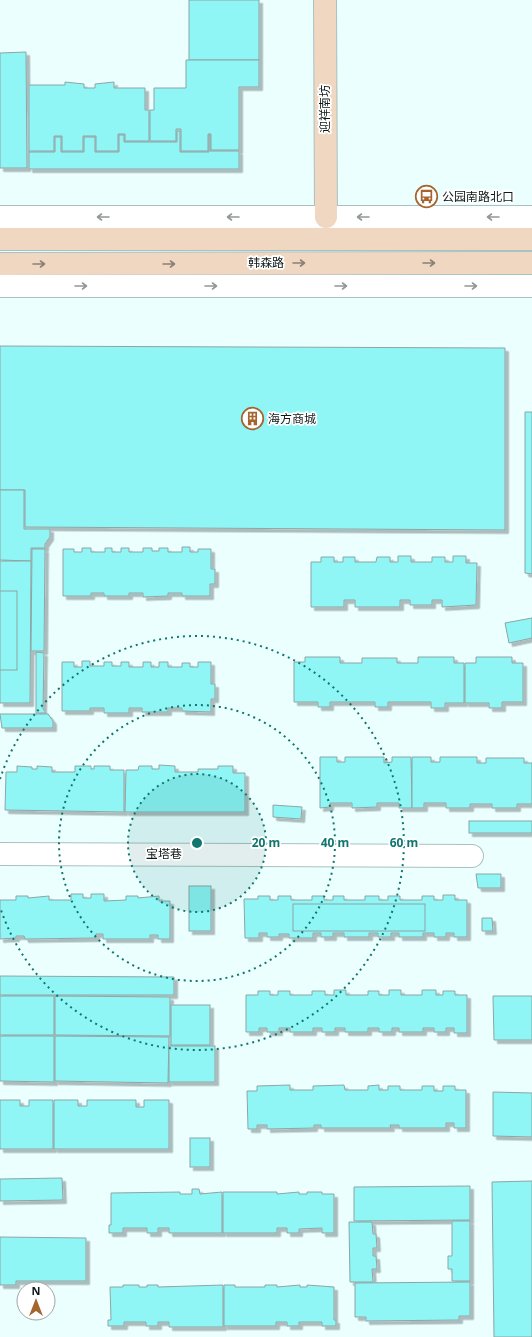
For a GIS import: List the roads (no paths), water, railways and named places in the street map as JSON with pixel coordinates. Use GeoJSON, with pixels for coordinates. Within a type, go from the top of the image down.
{"type":"FeatureCollection","features":[{"type":"Feature","properties":{"kind":"main road","name":"迎祥南坊"},"geometry":{"type":"LineString","coordinates":[[325,0],[326,217]]}},
{"type":"Feature","properties":{"kind":"main road","name":"韩森路"},"geometry":{"type":"LineString","coordinates":[[0,239],[532,239]]}},
{"type":"Feature","properties":{"kind":"main road","name":"韩森路"},"geometry":{"type":"LineString","coordinates":[[0,264],[532,263]]}},
{"type":"Feature","properties":{"kind":"street"},"geometry":{"type":"LineString","coordinates":[[0,217],[532,217]]}},
{"type":"Feature","properties":{"kind":"street"},"geometry":{"type":"LineString","coordinates":[[0,286],[532,286]]}},
{"type":"Feature","properties":{"kind":"street","name":"宝塔巷"},"geometry":{"type":"LineString","coordinates":[[0,854],[472,856]]}},
{"type":"Feature","properties":{"kind":"place","name":"公园南路北口"},"geometry":{"type":"Point","coordinates":[426,197]}},
{"type":"Feature","properties":{"kind":"place","name":"海方商城"},"geometry":{"type":"Point","coordinates":[253,419]}}]}
